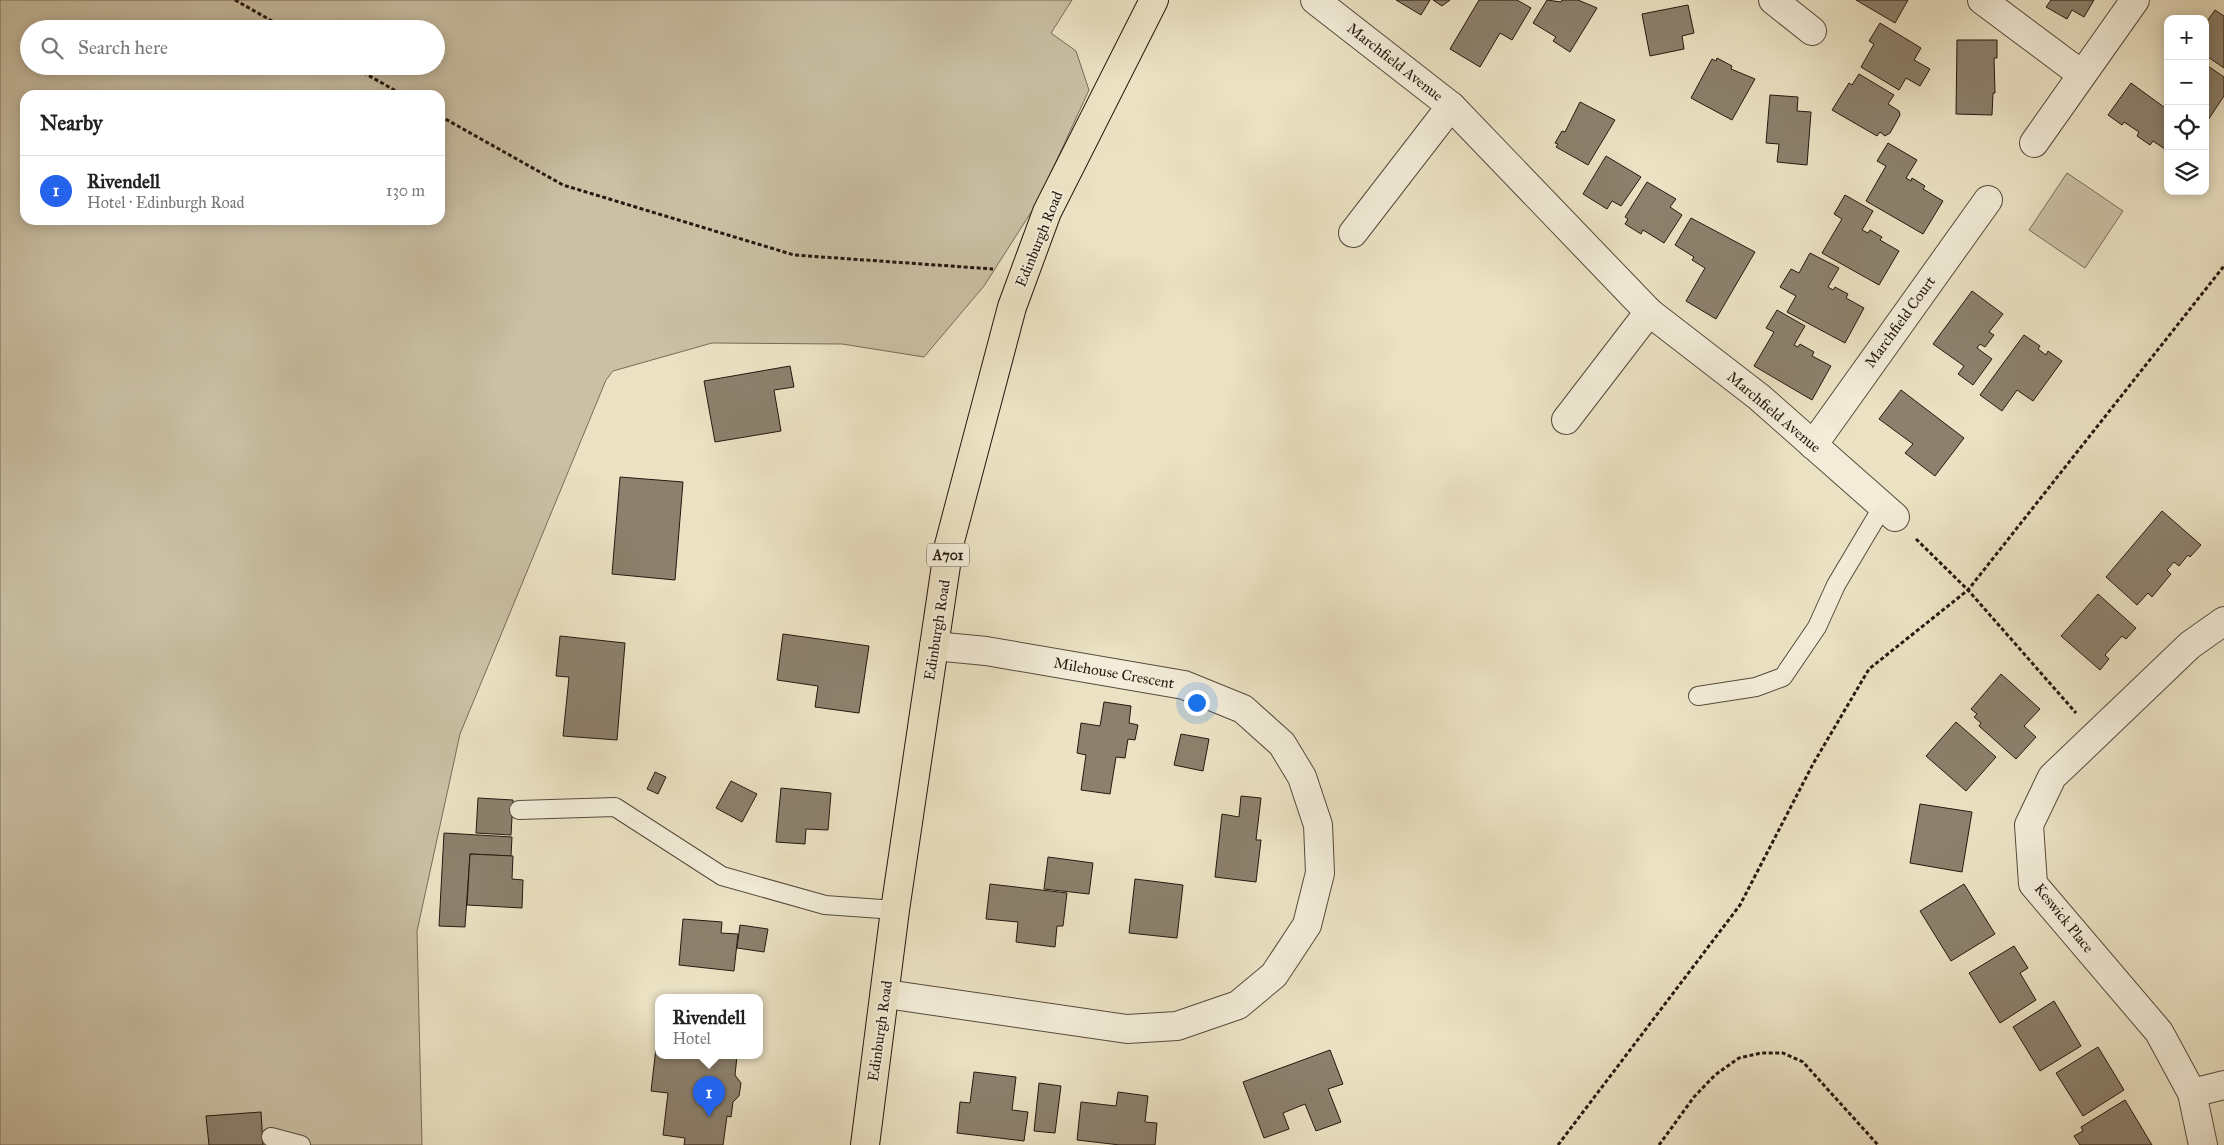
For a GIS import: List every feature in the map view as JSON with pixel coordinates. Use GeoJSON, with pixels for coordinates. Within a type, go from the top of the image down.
{"type":"FeatureCollection","features":[{"type":"Feature","properties":{"kind":"main road","name":"Edinburgh Road"},"geometry":{"type":"LineString","coordinates":[[865,1145],[886,994],[895,910],[950,545],[1012,307],[1027,271],[1047,212],[1154,0]]}},
{"type":"Feature","properties":{"kind":"street","name":"Marchfield Avenue"},"geometry":{"type":"LineString","coordinates":[[1315,0],[1451,106],[1650,312],[1759,397],[1889,512]]}},
{"type":"Feature","properties":{"kind":"street"},"geometry":{"type":"LineString","coordinates":[[1773,0],[1812,31]]}},
{"type":"Feature","properties":{"kind":"street"},"geometry":{"type":"LineString","coordinates":[[1982,0],[2081,74]]}},
{"type":"Feature","properties":{"kind":"street"},"geometry":{"type":"LineString","coordinates":[[2034,142],[2135,0]]}},
{"type":"Feature","properties":{"kind":"street","name":"Marchfield Avenue"},"geometry":{"type":"LineString","coordinates":[[1353,234],[1451,106]]}},
{"type":"Feature","properties":{"kind":"street","name":"Marchfield Court"},"geometry":{"type":"LineString","coordinates":[[1813,445],[1988,200]]}},
{"type":"Feature","properties":{"kind":"street"},"geometry":{"type":"LineString","coordinates":[[1566,420],[1650,312]]}},
{"type":"Feature","properties":{"kind":"street","name":"Keswick Place"},"geometry":{"type":"LineString","coordinates":[[2203,1145],[2192,1093],[2159,1032],[2034,884],[2029,825],[2052,777],[2190,645],[2224,622]]}},
{"type":"Feature","properties":{"kind":"street","name":"Milehouse Crescent"},"geometry":{"type":"LineString","coordinates":[[886,994],[1127,1028],[1177,1026],[1238,1005],[1274,975],[1308,924],[1320,873],[1318,825],[1302,777],[1282,744],[1243,709],[1184,685],[986,651],[934,646]]}},
{"type":"Feature","properties":{"kind":"street"},"geometry":{"type":"LineString","coordinates":[[2192,1093],[2224,1085]]}},
{"type":"Feature","properties":{"kind":"lane"},"geometry":{"type":"LineString","coordinates":[[1698,696],[1756,687],[1783,677],[1817,627],[1836,585],[1889,512]]}},
{"type":"Feature","properties":{"kind":"lane"},"geometry":{"type":"LineString","coordinates":[[519,810],[615,808],[722,876],[825,905],[895,910]]}},
{"type":"Feature","properties":{"kind":"lane"},"geometry":{"type":"LineString","coordinates":[[271,1136],[301,1145]]}},
{"type":"Feature","properties":{"kind":"path"},"geometry":{"type":"LineString","coordinates":[[235,0],[270,20]]}},
{"type":"Feature","properties":{"kind":"path"},"geometry":{"type":"LineString","coordinates":[[368,75],[394,90]]}},
{"type":"Feature","properties":{"kind":"path"},"geometry":{"type":"LineString","coordinates":[[445,119],[563,185],[794,255],[1027,271]]}},
{"type":"Feature","properties":{"kind":"path"},"geometry":{"type":"LineString","coordinates":[[1558,1145],[1740,905],[1813,764],[1869,669],[1968,590],[2224,266]]}},
{"type":"Feature","properties":{"kind":"path"},"geometry":{"type":"LineString","coordinates":[[1889,512],[1968,590],[2096,735]]}},
{"type":"Feature","properties":{"kind":"path"},"geometry":{"type":"LineString","coordinates":[[1658,1145],[1694,1097],[1715,1075],[1739,1058],[1761,1053],[1783,1053],[1803,1062],[1878,1145]]}},
{"type":"Feature","properties":{"kind":"shaded area"},"geometry":{"type":"Polygon","coordinates":[[[0,0],[1072,0],[1051,33],[1076,51],[1089,90],[1037,203],[984,286],[924,357],[842,344],[712,343],[613,371],[606,380],[460,734],[417,931],[422,1145],[0,1145],[0,0]]]}},
{"type":"Feature","properties":{"kind":"shaded area"},"geometry":{"type":"Polygon","coordinates":[[[2067,173],[2123,211],[2085,268],[2029,230],[2067,173]]]}},
{"type":"Feature","properties":{"kind":"building"},"geometry":{"type":"Polygon","coordinates":[[[1396,0],[1430,0],[1421,15],[1396,0]]]}},
{"type":"Feature","properties":{"kind":"building"},"geometry":{"type":"Polygon","coordinates":[[[1433,0],[1450,0],[1442,6],[1433,0]]]}},
{"type":"Feature","properties":{"kind":"building"},"geometry":{"type":"Polygon","coordinates":[[[1479,0],[1517,0],[1531,8],[1512,40],[1500,33],[1480,67],[1450,49],[1479,0]]]}},
{"type":"Feature","properties":{"kind":"building"},"geometry":{"type":"Polygon","coordinates":[[[1547,0],[1561,2],[1562,0],[1578,0],[1597,8],[1570,52],[1553,41],[1556,37],[1533,23],[1547,0]]]}},
{"type":"Feature","properties":{"kind":"building"},"geometry":{"type":"Polygon","coordinates":[[[1856,0],[1908,0],[1895,23],[1856,0]]]}},
{"type":"Feature","properties":{"kind":"building"},"geometry":{"type":"Polygon","coordinates":[[[2051,0],[2094,0],[2084,17],[2072,10],[2067,19],[2046,7],[2051,0]]]}},
{"type":"Feature","properties":{"kind":"building"},"geometry":{"type":"Polygon","coordinates":[[[1688,5],[1694,33],[1682,36],[1684,49],[1650,56],[1642,14],[1688,5]]]}},
{"type":"Feature","properties":{"kind":"building"},"geometry":{"type":"Polygon","coordinates":[[[2215,10],[2224,16],[2224,68],[2209,58],[2209,18],[2215,10]]]}},
{"type":"Feature","properties":{"kind":"building"},"geometry":{"type":"Polygon","coordinates":[[[1880,23],[1921,48],[1914,60],[1930,69],[1920,86],[1906,78],[1899,90],[1861,67],[1874,44],[1869,41],[1880,23]]]}},
{"type":"Feature","properties":{"kind":"building"},"geometry":{"type":"Polygon","coordinates":[[[1957,40],[1997,40],[1997,58],[1994,58],[1995,93],[1993,93],[1992,115],[1956,114],[1957,40]]]}},
{"type":"Feature","properties":{"kind":"building"},"geometry":{"type":"Polygon","coordinates":[[[1717,58],[1732,66],[1731,69],[1755,79],[1732,120],[1691,98],[1712,59],[1716,61],[1717,58]]]}},
{"type":"Feature","properties":{"kind":"building"},"geometry":{"type":"Polygon","coordinates":[[[2209,67],[2224,77],[2224,96],[2209,118],[2209,67]]]}},
{"type":"Feature","properties":{"kind":"building"},"geometry":{"type":"Polygon","coordinates":[[[1859,74],[1894,95],[1888,104],[1899,111],[1900,115],[1890,133],[1885,136],[1880,132],[1877,136],[1832,110],[1849,83],[1852,85],[1859,74]]]}},
{"type":"Feature","properties":{"kind":"building"},"geometry":{"type":"Polygon","coordinates":[[[2131,83],[2164,107],[2164,148],[2153,141],[2150,145],[2137,136],[2139,132],[2124,122],[2122,125],[2108,115],[2131,83]]]}},
{"type":"Feature","properties":{"kind":"building"},"geometry":{"type":"Polygon","coordinates":[[[1770,95],[1798,97],[1797,111],[1811,112],[1807,165],[1777,162],[1779,144],[1766,143],[1770,95]]]}},
{"type":"Feature","properties":{"kind":"building"},"geometry":{"type":"Polygon","coordinates":[[[1580,102],[1615,120],[1588,165],[1556,147],[1558,144],[1555,143],[1562,131],[1565,132],[1580,102]]]}},
{"type":"Feature","properties":{"kind":"building"},"geometry":{"type":"Polygon","coordinates":[[[1888,143],[1917,160],[1906,178],[1911,181],[1912,178],[1925,186],[1923,189],[1943,201],[1923,234],[1866,201],[1886,166],[1877,161],[1888,143]]]}},
{"type":"Feature","properties":{"kind":"building"},"geometry":{"type":"Polygon","coordinates":[[[1606,156],[1641,177],[1621,206],[1612,201],[1607,209],[1583,194],[1606,156]]]}},
{"type":"Feature","properties":{"kind":"building"},"geometry":{"type":"Polygon","coordinates":[[[1647,182],[1676,199],[1670,207],[1682,215],[1664,243],[1643,230],[1641,234],[1625,224],[1628,219],[1625,217],[1647,182]]]}},
{"type":"Feature","properties":{"kind":"building"},"geometry":{"type":"Polygon","coordinates":[[[1845,195],[1873,211],[1862,230],[1868,233],[1870,230],[1882,237],[1880,240],[1899,251],[1879,285],[1822,253],[1842,219],[1834,214],[1845,195]]]}},
{"type":"Feature","properties":{"kind":"building"},"geometry":{"type":"Polygon","coordinates":[[[1691,218],[1755,252],[1716,319],[1686,301],[1705,268],[1692,260],[1694,257],[1675,245],[1691,218]]]}},
{"type":"Feature","properties":{"kind":"building"},"geometry":{"type":"Polygon","coordinates":[[[1810,253],[1839,268],[1828,287],[1833,290],[1835,287],[1848,294],[1846,298],[1864,308],[1845,343],[1787,312],[1796,296],[1780,287],[1791,269],[1799,273],[1810,253]]]}},
{"type":"Feature","properties":{"kind":"building"},"geometry":{"type":"Polygon","coordinates":[[[1972,291],[2003,314],[1989,332],[1994,335],[1985,347],[1980,344],[1977,348],[1992,359],[1973,385],[1958,374],[1964,366],[1933,344],[1972,291]]]}},
{"type":"Feature","properties":{"kind":"building"},"geometry":{"type":"Polygon","coordinates":[[[1777,310],[1805,326],[1794,345],[1798,347],[1800,344],[1814,352],[1812,356],[1831,366],[1812,400],[1754,366],[1774,332],[1766,328],[1777,310]]]}},
{"type":"Feature","properties":{"kind":"building"},"geometry":{"type":"Polygon","coordinates":[[[2024,335],[2040,346],[2038,349],[2046,355],[2048,351],[2062,361],[2033,401],[2017,390],[2002,411],[1980,395],[2024,335]]]}},
{"type":"Feature","properties":{"kind":"building"},"geometry":{"type":"Polygon","coordinates":[[[790,366],[794,387],[774,390],[781,431],[715,442],[704,381],[790,366]]]}},
{"type":"Feature","properties":{"kind":"building"},"geometry":{"type":"Polygon","coordinates":[[[1901,390],[1964,438],[1935,476],[1905,453],[1913,444],[1879,419],[1901,390]]]}},
{"type":"Feature","properties":{"kind":"building"},"geometry":{"type":"Polygon","coordinates":[[[620,477],[683,482],[675,580],[612,574],[620,477]]]}},
{"type":"Feature","properties":{"kind":"building"},"geometry":{"type":"Polygon","coordinates":[[[2162,511],[2201,545],[2190,557],[2188,555],[2179,566],[2174,562],[2167,570],[2171,574],[2152,597],[2148,593],[2137,605],[2106,577],[2162,511]]]}},
{"type":"Feature","properties":{"kind":"building"},"geometry":{"type":"Polygon","coordinates":[[[2098,594],[2136,628],[2126,639],[2122,636],[2105,655],[2109,659],[2100,670],[2061,636],[2098,594]]]}},
{"type":"Feature","properties":{"kind":"building"},"geometry":{"type":"Polygon","coordinates":[[[783,634],[869,646],[859,713],[815,707],[818,686],[777,680],[783,634]]]}},
{"type":"Feature","properties":{"kind":"building"},"geometry":{"type":"Polygon","coordinates":[[[560,636],[625,643],[617,740],[563,736],[569,677],[556,676],[560,636]]]}},
{"type":"Feature","properties":{"kind":"building"},"geometry":{"type":"Polygon","coordinates":[[[2001,674],[2040,709],[2024,726],[2036,737],[2016,759],[1979,726],[1981,723],[1974,717],[1977,714],[1971,709],[2001,674]]]}},
{"type":"Feature","properties":{"kind":"building"},"geometry":{"type":"Polygon","coordinates":[[[1104,702],[1131,706],[1129,723],[1138,725],[1135,740],[1128,739],[1125,758],[1116,757],[1110,794],[1081,790],[1086,755],[1077,753],[1081,723],[1100,726],[1104,702]]]}},
{"type":"Feature","properties":{"kind":"building"},"geometry":{"type":"Polygon","coordinates":[[[1956,722],[1996,757],[1966,791],[1926,756],[1956,722]]]}},
{"type":"Feature","properties":{"kind":"building"},"geometry":{"type":"Polygon","coordinates":[[[1181,734],[1209,739],[1203,771],[1174,765],[1181,734]]]}},
{"type":"Feature","properties":{"kind":"building"},"geometry":{"type":"Polygon","coordinates":[[[655,772],[666,777],[658,794],[647,789],[655,772]]]}},
{"type":"Feature","properties":{"kind":"building"},"geometry":{"type":"Polygon","coordinates":[[[731,781],[757,794],[742,822],[716,808],[731,781]]]}},
{"type":"Feature","properties":{"kind":"building"},"geometry":{"type":"Polygon","coordinates":[[[781,788],[831,793],[828,830],[806,829],[805,844],[776,842],[781,788]]]}},
{"type":"Feature","properties":{"kind":"building"},"geometry":{"type":"Polygon","coordinates":[[[1241,796],[1261,798],[1256,840],[1261,840],[1256,882],[1215,877],[1222,814],[1239,817],[1241,796]]]}},
{"type":"Feature","properties":{"kind":"building"},"geometry":{"type":"Polygon","coordinates":[[[478,798],[513,800],[511,835],[476,833],[478,798]]]}},
{"type":"Feature","properties":{"kind":"building"},"geometry":{"type":"Polygon","coordinates":[[[1920,804],[1972,812],[1962,872],[1910,863],[1920,804]]]}},
{"type":"Feature","properties":{"kind":"building"},"geometry":{"type":"Polygon","coordinates":[[[444,833],[512,837],[511,856],[470,854],[465,927],[439,926],[444,833]]]}},
{"type":"Feature","properties":{"kind":"building"},"geometry":{"type":"Polygon","coordinates":[[[470,854],[513,856],[512,879],[523,880],[522,908],[467,905],[470,854]]]}},
{"type":"Feature","properties":{"kind":"building"},"geometry":{"type":"Polygon","coordinates":[[[1048,857],[1093,863],[1089,894],[1044,889],[1048,857]]]}},
{"type":"Feature","properties":{"kind":"building"},"geometry":{"type":"Polygon","coordinates":[[[1135,879],[1183,885],[1177,938],[1129,933],[1135,879]]]}},
{"type":"Feature","properties":{"kind":"building"},"geometry":{"type":"Polygon","coordinates":[[[990,884],[1067,893],[1063,926],[1057,926],[1055,947],[1016,942],[1018,922],[986,919],[990,884]]]}},
{"type":"Feature","properties":{"kind":"building"},"geometry":{"type":"Polygon","coordinates":[[[1964,884],[1995,934],[1951,961],[1920,911],[1964,884]]]}},
{"type":"Feature","properties":{"kind":"building"},"geometry":{"type":"Polygon","coordinates":[[[683,919],[722,922],[721,933],[738,934],[734,971],[679,965],[683,919]]]}},
{"type":"Feature","properties":{"kind":"building"},"geometry":{"type":"Polygon","coordinates":[[[740,925],[768,929],[764,952],[737,948],[740,925]]]}},
{"type":"Feature","properties":{"kind":"building"},"geometry":{"type":"Polygon","coordinates":[[[2014,946],[2028,968],[2020,973],[2036,1000],[2000,1023],[1969,973],[2014,946]]]}},
{"type":"Feature","properties":{"kind":"building"},"geometry":{"type":"Polygon","coordinates":[[[2054,1001],[2081,1046],[2040,1071],[2013,1027],[2054,1001]]]}},
{"type":"Feature","properties":{"kind":"building"},"geometry":{"type":"Polygon","coordinates":[[[2098,1047],[2124,1090],[2083,1116],[2056,1073],[2098,1047]]]}},
{"type":"Feature","properties":{"kind":"building"},"geometry":{"type":"Polygon","coordinates":[[[1330,1050],[1343,1084],[1328,1089],[1341,1122],[1316,1131],[1305,1104],[1283,1113],[1289,1129],[1264,1138],[1243,1082],[1330,1050]]]}},
{"type":"Feature","properties":{"kind":"building"},"geometry":{"type":"Polygon","coordinates":[[[655,1057],[655,1059],[737,1059],[735,1075],[741,1083],[739,1096],[733,1102],[731,1117],[727,1116],[723,1145],[684,1145],[685,1138],[663,1135],[668,1093],[651,1091],[655,1057]]]}},
{"type":"Feature","properties":{"kind":"building"},"geometry":{"type":"Polygon","coordinates":[[[974,1072],[1016,1077],[1012,1110],[1028,1112],[1024,1141],[957,1133],[960,1102],[970,1103],[974,1072]]]}},
{"type":"Feature","properties":{"kind":"building"},"geometry":{"type":"Polygon","coordinates":[[[1039,1083],[1061,1086],[1055,1133],[1034,1131],[1039,1083]]]}},
{"type":"Feature","properties":{"kind":"building"},"geometry":{"type":"Polygon","coordinates":[[[1118,1092],[1148,1096],[1145,1122],[1157,1123],[1155,1145],[1120,1145],[1077,1140],[1081,1102],[1116,1106],[1118,1092]]]}},
{"type":"Feature","properties":{"kind":"building"},"geometry":{"type":"Polygon","coordinates":[[[2125,1100],[2152,1145],[2080,1145],[2074,1136],[2083,1131],[2081,1127],[2125,1100]]]}},
{"type":"Feature","properties":{"kind":"building"},"geometry":{"type":"Polygon","coordinates":[[[261,1112],[263,1145],[209,1145],[206,1116],[261,1112]]]}},
{"type":"Feature","properties":{"kind":"place","name":"Rivendell"},"geometry":{"type":"Point","coordinates":[709,1117]}}]}
